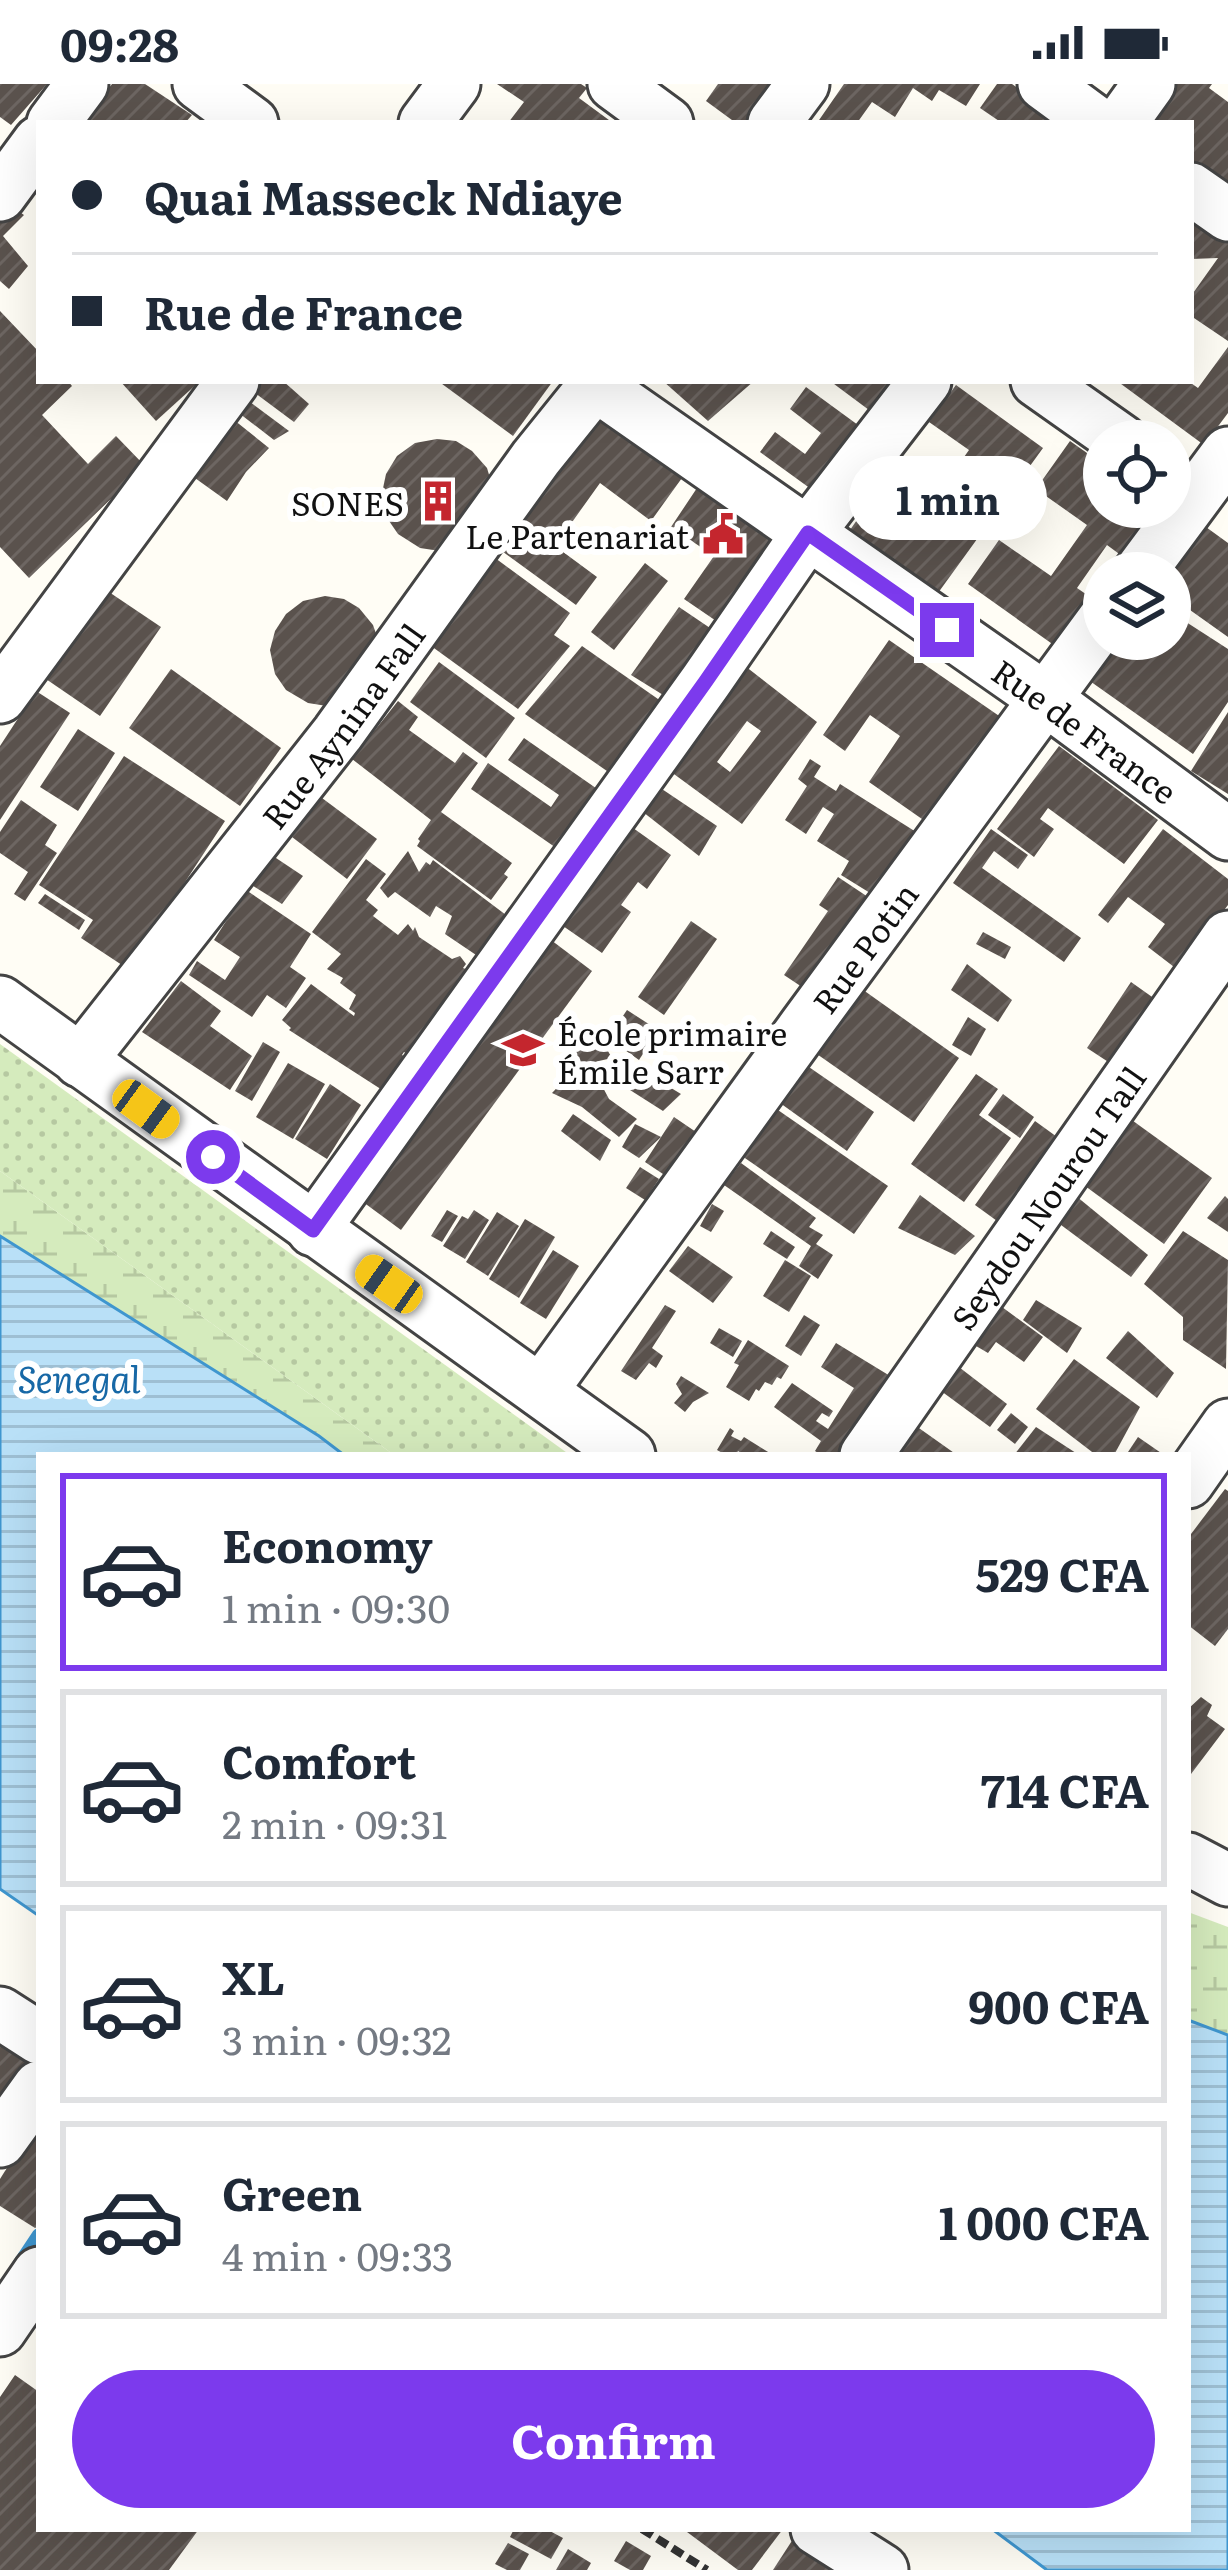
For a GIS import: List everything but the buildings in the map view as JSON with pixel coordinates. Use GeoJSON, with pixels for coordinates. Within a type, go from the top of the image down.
{"type":"FeatureCollection","features":[{"type":"Feature","properties":{"kind":"street"},"geometry":{"type":"LineString","coordinates":[[55,120],[82,84]]}},
{"type":"Feature","properties":{"kind":"street"},"geometry":{"type":"LineString","coordinates":[[199,84],[248,120]]}},
{"type":"Feature","properties":{"kind":"street"},"geometry":{"type":"LineString","coordinates":[[427,120],[454,84]]}},
{"type":"Feature","properties":{"kind":"street"},"geometry":{"type":"LineString","coordinates":[[614,84],[663,120]]}},
{"type":"Feature","properties":{"kind":"street"},"geometry":{"type":"LineString","coordinates":[[776,120],[803,84]]}},
{"type":"Feature","properties":{"kind":"street"},"geometry":{"type":"LineString","coordinates":[[1044,84],[1093,120]]}},
{"type":"Feature","properties":{"kind":"street"},"geometry":{"type":"LineString","coordinates":[[1123,120],[1149,84]]}},
{"type":"Feature","properties":{"kind":"street"},"geometry":{"type":"LineString","coordinates":[[0,194],[36,146]]}},
{"type":"Feature","properties":{"kind":"street"},"geometry":{"type":"LineString","coordinates":[[1194,191],[1228,215]]}},
{"type":"Feature","properties":{"kind":"street"},"geometry":{"type":"LineString","coordinates":[[0,697],[231,384]]}},
{"type":"Feature","properties":{"kind":"street","name":"Rue Aynina Fall"},"geometry":{"type":"LineString","coordinates":[[80,1061],[338,733],[592,384]]}},
{"type":"Feature","properties":{"kind":"street","name":"Rue de France"},"geometry":{"type":"LineString","coordinates":[[597,384],[1044,698],[1228,834]]}},
{"type":"Feature","properties":{"kind":"street"},"geometry":{"type":"LineString","coordinates":[[313,1230],[808,533],[923,384]]}},
{"type":"Feature","properties":{"kind":"street"},"geometry":{"type":"LineString","coordinates":[[1041,384],[1092,420]]}},
{"type":"Feature","properties":{"kind":"street"},"geometry":{"type":"LineString","coordinates":[[1155,552],[1228,453]]}},
{"type":"Feature","properties":{"kind":"street","name":"Rue Potin"},"geometry":{"type":"LineString","coordinates":[[542,1391],[1083,647]]}},
{"type":"Feature","properties":{"kind":"street","name":"Seydou Nourou Tall"},"geometry":{"type":"LineString","coordinates":[[868,1452],[1228,937]]}},
{"type":"Feature","properties":{"kind":"street"},"geometry":{"type":"LineString","coordinates":[[0,1002],[625,1452]]}},
{"type":"Feature","properties":{"kind":"street"},"geometry":{"type":"LineString","coordinates":[[1191,1478],[1228,1424]]}},
{"type":"Feature","properties":{"kind":"street"},"geometry":{"type":"LineString","coordinates":[[1191,1861],[1228,1880]]}},
{"type":"Feature","properties":{"kind":"street"},"geometry":{"type":"LineString","coordinates":[[0,2013],[36,2036]]}},
{"type":"Feature","properties":{"kind":"street"},"geometry":{"type":"LineString","coordinates":[[0,2141],[36,2091]]}},
{"type":"Feature","properties":{"kind":"street"},"geometry":{"type":"LineString","coordinates":[[823,2532],[882,2570]]}},
{"type":"Feature","properties":{"kind":"path"},"geometry":{"type":"LineString","coordinates":[[647,2532],[707,2570]]}},
{"type":"Feature","properties":{"kind":"green space"},"geometry":{"type":"Polygon","coordinates":[[[0,1044],[566,1452],[390,1452],[0,1171],[0,1044]]]}},
{"type":"Feature","properties":{"kind":"green space"},"geometry":{"type":"Polygon","coordinates":[[[0,1171],[390,1452],[340,1452],[0,1236],[0,1171]]]}},
{"type":"Feature","properties":{"kind":"green space"},"geometry":{"type":"Polygon","coordinates":[[[1191,1913],[1228,1927],[1228,2035],[1191,2021],[1191,1913]]]}},
{"type":"Feature","properties":{"kind":"water","name":"Senegal"},"geometry":{"type":"Polygon","coordinates":[[[0,1236],[340,1452],[36,1452],[36,1914],[0,1889],[0,1236]]]}},
{"type":"Feature","properties":{"kind":"water"},"geometry":{"type":"Polygon","coordinates":[[[1191,2021],[1228,2035],[1228,2570],[1047,2570],[996,2532],[1191,2532],[1191,2021]]]}},
{"type":"Feature","properties":{"kind":"waterway"},"geometry":{"type":"LineString","coordinates":[[19,2265],[36,2240]]}},
{"type":"Feature","properties":{"kind":"place","name":"SONES"},"geometry":{"type":"Point","coordinates":[438,501]}},
{"type":"Feature","properties":{"kind":"place","name":"Le Partenariat"},"geometry":{"type":"Point","coordinates":[723,534]}},
{"type":"Feature","properties":{"kind":"place","name":"École primaire Émile Sarr"},"geometry":{"type":"Point","coordinates":[523,1050]}},
{"type":"Feature","properties":{"kind":"route"},"geometry":{"type":"LineString","coordinates":[[213,1157],[313,1230],[808,533],[947,630]]}}]}
